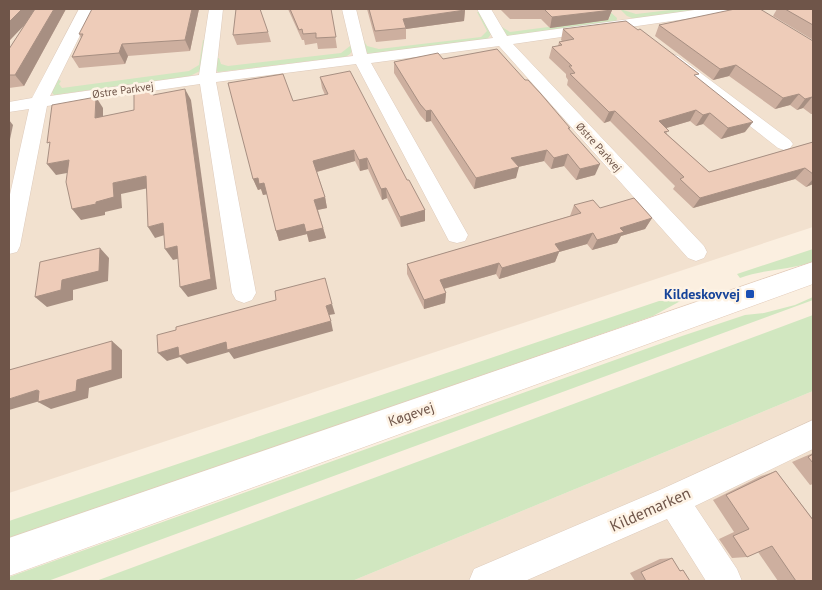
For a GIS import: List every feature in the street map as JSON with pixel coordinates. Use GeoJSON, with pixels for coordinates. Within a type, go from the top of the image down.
{"type":"FeatureCollection","features":[{"type":"Feature","properties":{"kind":"street"},"geometry":{"type":"LineString","coordinates":[[9,246],[40,102],[86,9]]}},
{"type":"Feature","properties":{"kind":"street"},"geometry":{"type":"LineString","coordinates":[[216,9],[206,78],[244,293]]}},
{"type":"Feature","properties":{"kind":"street"},"geometry":{"type":"LineString","coordinates":[[349,9],[361,59],[457,235]]}},
{"type":"Feature","properties":{"kind":"street","name":"Østre Parkvej"},"geometry":{"type":"LineString","coordinates":[[484,9],[502,42],[696,252]]}},
{"type":"Feature","properties":{"kind":"street"},"geometry":{"type":"LineString","coordinates":[[615,9],[629,25],[645,37]]}},
{"type":"Feature","properties":{"kind":"street","name":"Østre Parkvej"},"geometry":{"type":"LineString","coordinates":[[9,106],[206,78],[629,25],[727,9]]}},
{"type":"Feature","properties":{"kind":"street"},"geometry":{"type":"LineString","coordinates":[[660,49],[784,144]]}},
{"type":"Feature","properties":{"kind":"street","name":"Køgevej"},"geometry":{"type":"LineString","coordinates":[[9,557],[813,273]]}},
{"type":"Feature","properties":{"kind":"street","name":"Kildemarken"},"geometry":{"type":"LineString","coordinates":[[486,581],[673,500],[813,434]]}},
{"type":"Feature","properties":{"kind":"street"},"geometry":{"type":"LineString","coordinates":[[673,500],[725,581]]}},
{"type":"Feature","properties":{"kind":"shaded area"},"geometry":{"type":"Polygon","coordinates":[[[9,9],[813,9],[813,227],[9,493],[9,9]]]}},
{"type":"Feature","properties":{"kind":"shaded area"},"geometry":{"type":"Polygon","coordinates":[[[813,391],[813,581],[352,581],[813,391]]]}},
{"type":"Feature","properties":{"kind":"green space"},"geometry":{"type":"Polygon","coordinates":[[[607,9],[617,18],[616,23],[508,38],[499,28],[502,27],[510,32],[609,19],[611,13],[607,9]]]}},
{"type":"Feature","properties":{"kind":"green space"},"geometry":{"type":"Polygon","coordinates":[[[620,9],[636,14],[679,9],[704,9],[637,20],[627,16],[620,9]]]}},
{"type":"Feature","properties":{"kind":"green space"},"geometry":{"type":"Polygon","coordinates":[[[477,12],[479,12],[491,34],[486,41],[369,54],[364,51],[361,41],[364,41],[367,46],[379,49],[481,37],[487,31],[477,12]]]}},
{"type":"Feature","properties":{"kind":"green space"},"geometry":{"type":"Polygon","coordinates":[[[203,40],[206,40],[200,71],[190,76],[54,95],[50,90],[57,79],[61,81],[59,84],[62,88],[189,71],[199,65],[203,40]]]}},
{"type":"Feature","properties":{"kind":"green space"},"geometry":{"type":"Polygon","coordinates":[[[350,46],[353,46],[351,52],[344,57],[218,72],[216,70],[216,58],[219,58],[221,64],[228,66],[341,53],[350,46]]]}},
{"type":"Feature","properties":{"kind":"green space"},"geometry":{"type":"Polygon","coordinates":[[[813,249],[813,262],[740,278],[737,274],[813,249]]]}},
{"type":"Feature","properties":{"kind":"green space"},"geometry":{"type":"Polygon","coordinates":[[[813,297],[813,300],[48,581],[9,581],[9,577],[682,336],[745,315],[764,313],[795,305],[813,297]]]}},
{"type":"Feature","properties":{"kind":"green space"},"geometry":{"type":"Polygon","coordinates":[[[686,298],[653,316],[9,541],[9,521],[659,301],[686,298]]]}},
{"type":"Feature","properties":{"kind":"green space"},"geometry":{"type":"Polygon","coordinates":[[[813,315],[813,391],[352,581],[96,581],[813,315]]]}},
{"type":"Feature","properties":{"kind":"building"},"geometry":{"type":"Polygon","coordinates":[[[9,9],[22,9],[9,22],[9,9]]]}},
{"type":"Feature","properties":{"kind":"building"},"geometry":{"type":"Polygon","coordinates":[[[35,9],[54,9],[15,75],[9,75],[9,49],[35,9]]]}},
{"type":"Feature","properties":{"kind":"building"},"geometry":{"type":"Polygon","coordinates":[[[92,9],[192,9],[185,40],[122,44],[119,53],[72,57],[83,34],[79,34],[92,9]]]}},
{"type":"Feature","properties":{"kind":"building"},"geometry":{"type":"Polygon","coordinates":[[[236,9],[260,9],[268,32],[233,35],[236,9]]]}},
{"type":"Feature","properties":{"kind":"building"},"geometry":{"type":"Polygon","coordinates":[[[290,9],[331,9],[336,37],[316,38],[316,33],[303,34],[302,29],[299,30],[290,9]]]}},
{"type":"Feature","properties":{"kind":"building"},"geometry":{"type":"Polygon","coordinates":[[[369,9],[465,10],[403,19],[406,28],[375,31],[369,9]]]}},
{"type":"Feature","properties":{"kind":"building"},"geometry":{"type":"Polygon","coordinates":[[[544,9],[611,9],[612,10],[552,17],[544,9]]]}},
{"type":"Feature","properties":{"kind":"building"},"geometry":{"type":"Polygon","coordinates":[[[735,9],[760,9],[813,41],[813,98],[805,99],[799,94],[783,98],[736,65],[720,69],[659,25],[735,9]]]}},
{"type":"Feature","properties":{"kind":"building"},"geometry":{"type":"Polygon","coordinates":[[[785,9],[813,9],[813,25],[785,9]]]}},
{"type":"Feature","properties":{"kind":"building"},"geometry":{"type":"Polygon","coordinates":[[[626,21],[638,30],[640,29],[699,74],[694,75],[753,122],[728,128],[710,113],[703,115],[696,110],[659,121],[669,131],[664,132],[709,172],[813,142],[813,174],[805,168],[700,198],[680,179],[684,177],[615,111],[609,112],[570,74],[575,73],[569,66],[572,66],[552,47],[562,45],[559,42],[574,39],[563,29],[626,21]]]}},
{"type":"Feature","properties":{"kind":"building"},"geometry":{"type":"Polygon","coordinates":[[[497,49],[525,80],[528,80],[541,94],[600,164],[580,169],[568,154],[554,158],[547,150],[511,158],[519,167],[476,178],[431,110],[426,111],[420,104],[394,62],[438,53],[443,59],[497,49]]]}},
{"type":"Feature","properties":{"kind":"building"},"geometry":{"type":"Polygon","coordinates":[[[350,71],[407,180],[409,180],[425,210],[400,217],[386,188],[381,189],[367,158],[359,160],[354,150],[313,161],[325,197],[314,200],[323,228],[306,232],[304,224],[276,231],[264,183],[259,184],[258,178],[253,179],[228,83],[283,74],[293,101],[328,94],[320,77],[350,71]]]}},
{"type":"Feature","properties":{"kind":"building"},"geometry":{"type":"Polygon","coordinates":[[[185,89],[211,279],[180,287],[177,246],[165,249],[163,223],[148,227],[146,176],[113,183],[114,197],[96,202],[96,204],[72,209],[66,182],[69,160],[47,164],[50,142],[47,143],[52,105],[96,97],[95,118],[134,110],[134,94],[153,90],[153,95],[185,89]]]}},
{"type":"Feature","properties":{"kind":"building"},"geometry":{"type":"Polygon","coordinates":[[[634,198],[652,218],[620,228],[624,232],[597,240],[593,233],[555,244],[560,251],[502,268],[499,263],[440,280],[446,293],[424,300],[407,264],[581,213],[574,205],[593,200],[600,208],[634,198]]]}},
{"type":"Feature","properties":{"kind":"building"},"geometry":{"type":"Polygon","coordinates":[[[100,248],[99,271],[62,280],[61,290],[35,297],[40,262],[100,248]]]}},
{"type":"Feature","properties":{"kind":"building"},"geometry":{"type":"Polygon","coordinates":[[[325,278],[332,304],[326,306],[331,321],[227,350],[226,342],[179,356],[178,347],[158,353],[157,335],[176,330],[176,327],[276,300],[275,291],[325,278]]]}},
{"type":"Feature","properties":{"kind":"building"},"geometry":{"type":"Polygon","coordinates":[[[112,341],[112,370],[77,380],[76,391],[38,402],[39,391],[37,390],[9,399],[9,370],[112,341]]]}},
{"type":"Feature","properties":{"kind":"building"},"geometry":{"type":"Polygon","coordinates":[[[813,454],[813,463],[808,457],[813,454]]]}},
{"type":"Feature","properties":{"kind":"building"},"geometry":{"type":"Polygon","coordinates":[[[776,471],[813,520],[813,581],[796,581],[772,546],[747,557],[733,536],[749,529],[726,495],[776,471]]]}},
{"type":"Feature","properties":{"kind":"building"},"geometry":{"type":"Polygon","coordinates":[[[672,558],[680,571],[683,570],[690,581],[646,581],[641,572],[672,558]]]}},
{"type":"Feature","properties":{"kind":"place","name":"Kildeskovvej"},"geometry":{"type":"Point","coordinates":[750,294]}}]}
